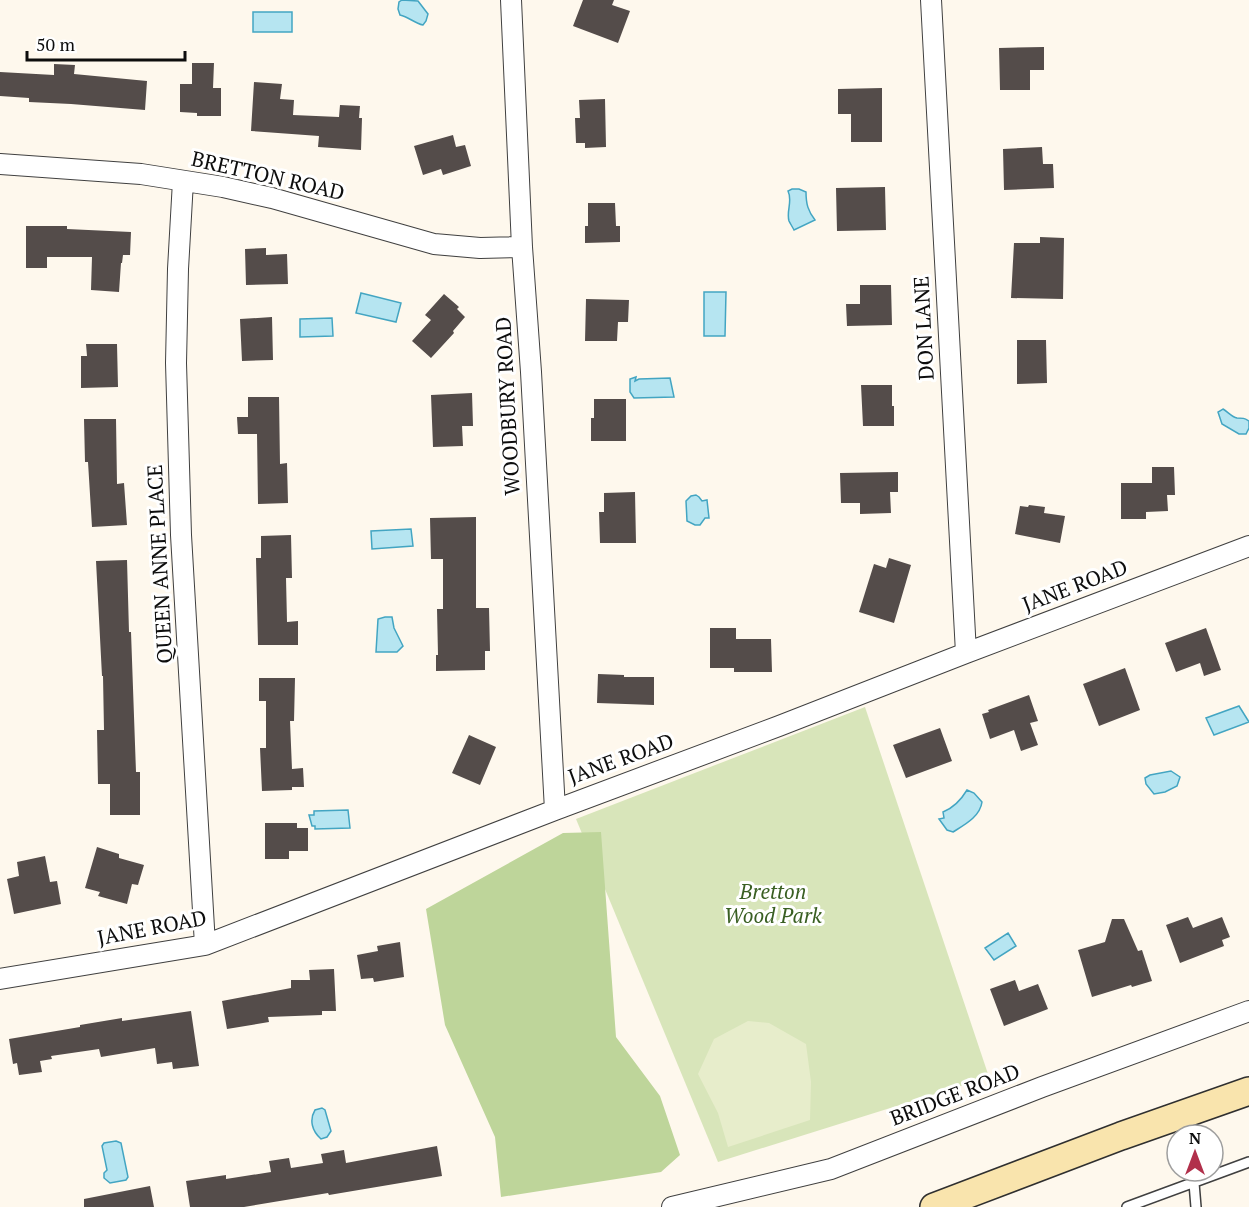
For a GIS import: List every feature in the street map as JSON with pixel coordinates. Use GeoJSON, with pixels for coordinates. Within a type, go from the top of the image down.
{"type":"FeatureCollection","features":[{"type":"Feature","properties":{"kind":"main road"},"geometry":{"type":"LineString","coordinates":[[934,1207],[1120,1136],[1249,1091]]}},
{"type":"Feature","properties":{"kind":"street","name":"WOODBURY ROAD"},"geometry":{"type":"LineString","coordinates":[[511,0],[522,247],[555,810]]}},
{"type":"Feature","properties":{"kind":"street","name":"DON LANE"},"geometry":{"type":"LineString","coordinates":[[930,0],[966,653]]}},
{"type":"Feature","properties":{"kind":"street","name":"BRETTON ROAD"},"geometry":{"type":"LineString","coordinates":[[0,165],[141,174],[223,187],[272,198],[434,244],[480,248],[522,247]]}},
{"type":"Feature","properties":{"kind":"street","name":"QUEEN ANNE PLACE"},"geometry":{"type":"LineString","coordinates":[[183,181],[178,269],[177,386],[182,547],[205,945]]}},
{"type":"Feature","properties":{"kind":"street","name":"JANE ROAD"},"geometry":{"type":"LineString","coordinates":[[0,978],[205,945],[1249,546]]}},
{"type":"Feature","properties":{"kind":"street","name":"BRIDGE ROAD"},"geometry":{"type":"LineString","coordinates":[[672,1207],[831,1169],[1042,1087],[1249,1011]]}},
{"type":"Feature","properties":{"kind":"lane"},"geometry":{"type":"LineString","coordinates":[[1225,1171],[1249,1162]]}},
{"type":"Feature","properties":{"kind":"lane"},"geometry":{"type":"LineString","coordinates":[[1133,1206],[1194,1183],[1196,1207]]}},
{"type":"Feature","properties":{"kind":"green space","name":"Bretton Wood Park"},"geometry":{"type":"Polygon","coordinates":[[[865,707],[989,1077],[718,1162],[576,819],[865,707]]]}},
{"type":"Feature","properties":{"kind":"green space"},"geometry":{"type":"Polygon","coordinates":[[[601,832],[616,1037],[660,1096],[680,1155],[661,1172],[501,1197],[495,1137],[445,1025],[426,909],[563,833],[601,832]]]}},
{"type":"Feature","properties":{"kind":"green space"},"geometry":{"type":"Polygon","coordinates":[[[748,1021],[769,1023],[806,1044],[811,1082],[810,1120],[728,1147],[718,1113],[698,1074],[714,1039],[748,1021]]]}},
{"type":"Feature","properties":{"kind":"water"},"geometry":{"type":"Polygon","coordinates":[[[402,0],[418,1],[428,14],[423,25],[400,15],[398,9],[399,2],[402,0]]]}},
{"type":"Feature","properties":{"kind":"water"},"geometry":{"type":"Polygon","coordinates":[[[253,12],[292,12],[292,32],[253,32],[253,12]]]}},
{"type":"Feature","properties":{"kind":"water"},"geometry":{"type":"Polygon","coordinates":[[[792,189],[806,192],[808,207],[815,220],[794,230],[788,217],[790,198],[788,191],[792,189]]]}},
{"type":"Feature","properties":{"kind":"water"},"geometry":{"type":"Polygon","coordinates":[[[704,292],[726,292],[725,336],[704,336],[704,292]]]}},
{"type":"Feature","properties":{"kind":"water"},"geometry":{"type":"Polygon","coordinates":[[[361,293],[401,303],[396,322],[356,313],[361,293]]]}},
{"type":"Feature","properties":{"kind":"water"},"geometry":{"type":"Polygon","coordinates":[[[332,318],[333,336],[300,337],[300,319],[332,318]]]}},
{"type":"Feature","properties":{"kind":"water"},"geometry":{"type":"Polygon","coordinates":[[[636,377],[635,381],[670,378],[674,397],[634,398],[630,392],[630,379],[636,377]]]}},
{"type":"Feature","properties":{"kind":"water"},"geometry":{"type":"Polygon","coordinates":[[[1223,409],[1235,417],[1249,421],[1246,434],[1239,434],[1222,424],[1218,412],[1223,409]]]}},
{"type":"Feature","properties":{"kind":"water"},"geometry":{"type":"Polygon","coordinates":[[[696,495],[702,501],[707,500],[709,518],[705,518],[700,525],[687,521],[686,501],[696,495]]]}},
{"type":"Feature","properties":{"kind":"water"},"geometry":{"type":"Polygon","coordinates":[[[411,529],[413,546],[372,549],[371,531],[411,529]]]}},
{"type":"Feature","properties":{"kind":"water"},"geometry":{"type":"Polygon","coordinates":[[[392,617],[394,628],[403,646],[397,652],[376,652],[378,619],[392,617]]]}},
{"type":"Feature","properties":{"kind":"water"},"geometry":{"type":"Polygon","coordinates":[[[1239,706],[1249,722],[1214,735],[1206,718],[1239,706]]]}},
{"type":"Feature","properties":{"kind":"water"},"geometry":{"type":"Polygon","coordinates":[[[1171,771],[1180,777],[1177,786],[1154,794],[1146,784],[1145,778],[1171,771]]]}},
{"type":"Feature","properties":{"kind":"water"},"geometry":{"type":"Polygon","coordinates":[[[967,790],[974,793],[982,802],[981,807],[975,816],[953,832],[947,830],[939,819],[944,818],[943,812],[956,803],[967,790]]]}},
{"type":"Feature","properties":{"kind":"water"},"geometry":{"type":"Polygon","coordinates":[[[348,810],[350,828],[315,829],[315,826],[312,826],[309,815],[314,815],[314,811],[348,810]]]}},
{"type":"Feature","properties":{"kind":"water"},"geometry":{"type":"Polygon","coordinates":[[[1008,933],[1016,946],[994,960],[985,948],[1008,933]]]}},
{"type":"Feature","properties":{"kind":"water"},"geometry":{"type":"Polygon","coordinates":[[[322,1108],[325,1110],[331,1131],[327,1137],[321,1139],[315,1132],[312,1121],[315,1110],[322,1108]]]}},
{"type":"Feature","properties":{"kind":"water"},"geometry":{"type":"Polygon","coordinates":[[[116,1141],[121,1143],[128,1177],[126,1180],[110,1183],[104,1178],[107,1170],[102,1146],[104,1143],[116,1141]]]}},
{"type":"Feature","properties":{"kind":"building"},"geometry":{"type":"Polygon","coordinates":[[[583,0],[614,0],[612,5],[630,11],[618,43],[573,26],[583,0]]]}},
{"type":"Feature","properties":{"kind":"building"},"geometry":{"type":"Polygon","coordinates":[[[1044,47],[1044,70],[1030,70],[1030,90],[1000,90],[999,48],[1044,47]]]}},
{"type":"Feature","properties":{"kind":"building"},"geometry":{"type":"Polygon","coordinates":[[[192,63],[214,63],[213,88],[221,88],[221,116],[197,116],[197,113],[180,112],[180,84],[192,84],[192,63]]]}},
{"type":"Feature","properties":{"kind":"building"},"geometry":{"type":"Polygon","coordinates":[[[54,64],[75,65],[74,74],[147,81],[145,110],[29,102],[29,98],[0,96],[0,72],[54,75],[54,64]]]}},
{"type":"Feature","properties":{"kind":"building"},"geometry":{"type":"Polygon","coordinates":[[[254,82],[282,84],[280,99],[294,100],[293,115],[339,117],[340,105],[360,106],[361,150],[318,147],[319,136],[251,131],[254,82]]]}},
{"type":"Feature","properties":{"kind":"building"},"geometry":{"type":"Polygon","coordinates":[[[882,88],[882,142],[851,142],[851,114],[838,114],[838,89],[882,88]]]}},
{"type":"Feature","properties":{"kind":"building"},"geometry":{"type":"Polygon","coordinates":[[[605,99],[606,147],[585,148],[585,143],[576,143],[575,118],[580,118],[579,100],[605,99]]]}},
{"type":"Feature","properties":{"kind":"building"},"geometry":{"type":"Polygon","coordinates":[[[453,135],[456,147],[465,145],[471,166],[443,175],[441,169],[423,175],[414,146],[453,135]]]}},
{"type":"Feature","properties":{"kind":"building"},"geometry":{"type":"Polygon","coordinates":[[[1042,147],[1043,164],[1053,164],[1054,188],[1004,190],[1003,149],[1042,147]]]}},
{"type":"Feature","properties":{"kind":"building"},"geometry":{"type":"Polygon","coordinates":[[[885,187],[886,230],[837,231],[836,188],[885,187]]]}},
{"type":"Feature","properties":{"kind":"building"},"geometry":{"type":"Polygon","coordinates":[[[588,203],[615,203],[616,226],[620,226],[620,242],[585,243],[588,203]]]}},
{"type":"Feature","properties":{"kind":"building"},"geometry":{"type":"Polygon","coordinates":[[[26,226],[67,226],[67,229],[131,232],[130,255],[123,255],[121,263],[119,292],[91,290],[92,257],[47,257],[47,268],[26,268],[26,226]]]}},
{"type":"Feature","properties":{"kind":"building"},"geometry":{"type":"Polygon","coordinates":[[[1040,237],[1064,238],[1063,299],[1011,298],[1014,243],[1040,243],[1040,237]]]}},
{"type":"Feature","properties":{"kind":"building"},"geometry":{"type":"Polygon","coordinates":[[[266,248],[266,255],[287,254],[288,284],[246,285],[245,249],[266,248]]]}},
{"type":"Feature","properties":{"kind":"building"},"geometry":{"type":"Polygon","coordinates":[[[860,285],[891,285],[892,325],[847,326],[846,304],[860,304],[860,285]]]}},
{"type":"Feature","properties":{"kind":"building"},"geometry":{"type":"Polygon","coordinates":[[[444,294],[459,307],[457,309],[465,317],[431,358],[412,341],[431,320],[425,315],[444,294]]]}},
{"type":"Feature","properties":{"kind":"building"},"geometry":{"type":"Polygon","coordinates":[[[586,299],[629,300],[628,322],[618,322],[617,341],[585,341],[586,299]]]}},
{"type":"Feature","properties":{"kind":"building"},"geometry":{"type":"Polygon","coordinates":[[[272,317],[273,360],[242,361],[240,319],[272,317]]]}},
{"type":"Feature","properties":{"kind":"building"},"geometry":{"type":"Polygon","coordinates":[[[1017,340],[1046,340],[1047,383],[1017,384],[1017,340]]]}},
{"type":"Feature","properties":{"kind":"building"},"geometry":{"type":"Polygon","coordinates":[[[86,344],[117,344],[118,387],[81,388],[81,356],[87,356],[86,344]]]}},
{"type":"Feature","properties":{"kind":"building"},"geometry":{"type":"Polygon","coordinates":[[[861,385],[892,385],[894,426],[863,426],[861,385]]]}},
{"type":"Feature","properties":{"kind":"building"},"geometry":{"type":"Polygon","coordinates":[[[472,393],[473,426],[462,426],[463,446],[433,447],[431,395],[472,393]]]}},
{"type":"Feature","properties":{"kind":"building"},"geometry":{"type":"Polygon","coordinates":[[[248,397],[279,397],[280,464],[287,463],[288,503],[258,504],[257,434],[238,434],[237,417],[248,417],[248,397]]]}},
{"type":"Feature","properties":{"kind":"building"},"geometry":{"type":"Polygon","coordinates":[[[594,399],[626,399],[626,441],[591,441],[594,399]]]}},
{"type":"Feature","properties":{"kind":"building"},"geometry":{"type":"Polygon","coordinates":[[[84,419],[116,419],[117,484],[124,483],[127,525],[92,527],[88,462],[85,462],[84,419]]]}},
{"type":"Feature","properties":{"kind":"building"},"geometry":{"type":"Polygon","coordinates":[[[1152,467],[1174,467],[1175,495],[1167,495],[1168,511],[1146,512],[1146,519],[1121,519],[1121,483],[1152,483],[1152,467]]]}},
{"type":"Feature","properties":{"kind":"building"},"geometry":{"type":"Polygon","coordinates":[[[898,472],[898,492],[890,492],[891,513],[860,514],[860,503],[841,503],[840,473],[898,472]]]}},
{"type":"Feature","properties":{"kind":"building"},"geometry":{"type":"Polygon","coordinates":[[[635,492],[636,543],[600,543],[599,512],[604,512],[604,493],[635,492]]]}},
{"type":"Feature","properties":{"kind":"building"},"geometry":{"type":"Polygon","coordinates":[[[1029,505],[1045,507],[1044,513],[1065,516],[1060,543],[1015,534],[1020,506],[1028,507],[1029,505]]]}},
{"type":"Feature","properties":{"kind":"building"},"geometry":{"type":"Polygon","coordinates":[[[476,517],[476,608],[489,608],[490,651],[485,651],[485,670],[436,671],[437,609],[443,609],[443,559],[431,559],[430,518],[476,517]]]}},
{"type":"Feature","properties":{"kind":"building"},"geometry":{"type":"Polygon","coordinates":[[[291,535],[292,578],[286,578],[287,622],[298,621],[298,645],[258,645],[256,558],[261,558],[261,536],[291,535]]]}},
{"type":"Feature","properties":{"kind":"building"},"geometry":{"type":"Polygon","coordinates":[[[889,558],[911,565],[894,623],[859,612],[874,564],[886,568],[889,558]]]}},
{"type":"Feature","properties":{"kind":"building"},"geometry":{"type":"Polygon","coordinates":[[[127,560],[136,772],[140,772],[140,815],[110,815],[110,784],[98,784],[97,730],[104,730],[96,561],[127,560]]]}},
{"type":"Feature","properties":{"kind":"building"},"geometry":{"type":"Polygon","coordinates":[[[710,628],[736,628],[736,639],[771,639],[772,672],[734,672],[734,668],[710,668],[710,628]]]}},
{"type":"Feature","properties":{"kind":"building"},"geometry":{"type":"Polygon","coordinates":[[[1206,628],[1221,670],[1204,676],[1200,663],[1176,672],[1165,643],[1206,628]]]}},
{"type":"Feature","properties":{"kind":"building"},"geometry":{"type":"Polygon","coordinates":[[[1125,668],[1140,710],[1099,726],[1083,684],[1125,668]]]}},
{"type":"Feature","properties":{"kind":"building"},"geometry":{"type":"Polygon","coordinates":[[[598,674],[654,677],[654,705],[597,703],[598,674]]]}},
{"type":"Feature","properties":{"kind":"building"},"geometry":{"type":"Polygon","coordinates":[[[259,678],[295,678],[294,721],[290,721],[292,769],[303,768],[304,787],[292,787],[292,790],[262,791],[260,748],[266,748],[266,701],[259,701],[259,678]]]}},
{"type":"Feature","properties":{"kind":"building"},"geometry":{"type":"Polygon","coordinates":[[[1029,695],[1038,721],[1030,723],[1038,745],[1021,751],[1014,730],[990,739],[982,714],[1029,695]]]}},
{"type":"Feature","properties":{"kind":"building"},"geometry":{"type":"Polygon","coordinates":[[[940,728],[952,761],[906,778],[893,745],[940,728]]]}},
{"type":"Feature","properties":{"kind":"building"},"geometry":{"type":"Polygon","coordinates":[[[469,735],[496,747],[480,785],[452,773],[469,735]]]}},
{"type":"Feature","properties":{"kind":"building"},"geometry":{"type":"Polygon","coordinates":[[[265,823],[297,823],[297,828],[308,828],[308,851],[289,851],[289,859],[265,859],[265,823]]]}},
{"type":"Feature","properties":{"kind":"building"},"geometry":{"type":"Polygon","coordinates":[[[97,847],[119,854],[119,858],[144,865],[138,885],[132,884],[127,904],[98,896],[100,892],[85,888],[97,847]]]}},
{"type":"Feature","properties":{"kind":"building"},"geometry":{"type":"Polygon","coordinates":[[[45,856],[50,882],[57,881],[61,904],[14,914],[7,879],[19,876],[17,862],[45,856]]]}},
{"type":"Feature","properties":{"kind":"building"},"geometry":{"type":"Polygon","coordinates":[[[1188,917],[1193,928],[1222,917],[1230,937],[1222,940],[1224,946],[1180,963],[1166,925],[1188,917]]]}},
{"type":"Feature","properties":{"kind":"building"},"geometry":{"type":"Polygon","coordinates":[[[1112,919],[1124,919],[1138,951],[1142,950],[1152,981],[1092,997],[1078,950],[1105,942],[1112,919]]]}},
{"type":"Feature","properties":{"kind":"building"},"geometry":{"type":"Polygon","coordinates":[[[400,942],[404,977],[374,982],[373,978],[361,979],[357,955],[378,951],[377,946],[400,942]]]}},
{"type":"Feature","properties":{"kind":"building"},"geometry":{"type":"Polygon","coordinates":[[[334,969],[336,1011],[322,1011],[322,1015],[268,1017],[269,1022],[227,1029],[222,1001],[291,988],[291,980],[310,980],[309,970],[334,969]]]}},
{"type":"Feature","properties":{"kind":"building"},"geometry":{"type":"Polygon","coordinates":[[[1015,980],[1019,991],[1038,984],[1048,1009],[1004,1026],[990,989],[1015,980]]]}},
{"type":"Feature","properties":{"kind":"building"},"geometry":{"type":"Polygon","coordinates":[[[191,1011],[199,1066],[173,1069],[172,1062],[157,1064],[155,1048],[101,1057],[99,1049],[51,1056],[52,1059],[40,1061],[42,1072],[19,1075],[17,1063],[13,1064],[9,1039],[122,1018],[122,1021],[191,1011]]]}},
{"type":"Feature","properties":{"kind":"building"},"geometry":{"type":"Polygon","coordinates":[[[437,1146],[442,1176],[244,1207],[190,1207],[186,1181],[226,1175],[226,1179],[271,1172],[269,1161],[289,1158],[291,1168],[323,1163],[321,1154],[344,1150],[346,1163],[437,1146]]]}},
{"type":"Feature","properties":{"kind":"building"},"geometry":{"type":"Polygon","coordinates":[[[150,1186],[154,1207],[84,1207],[84,1199],[150,1186]]]}}]}
